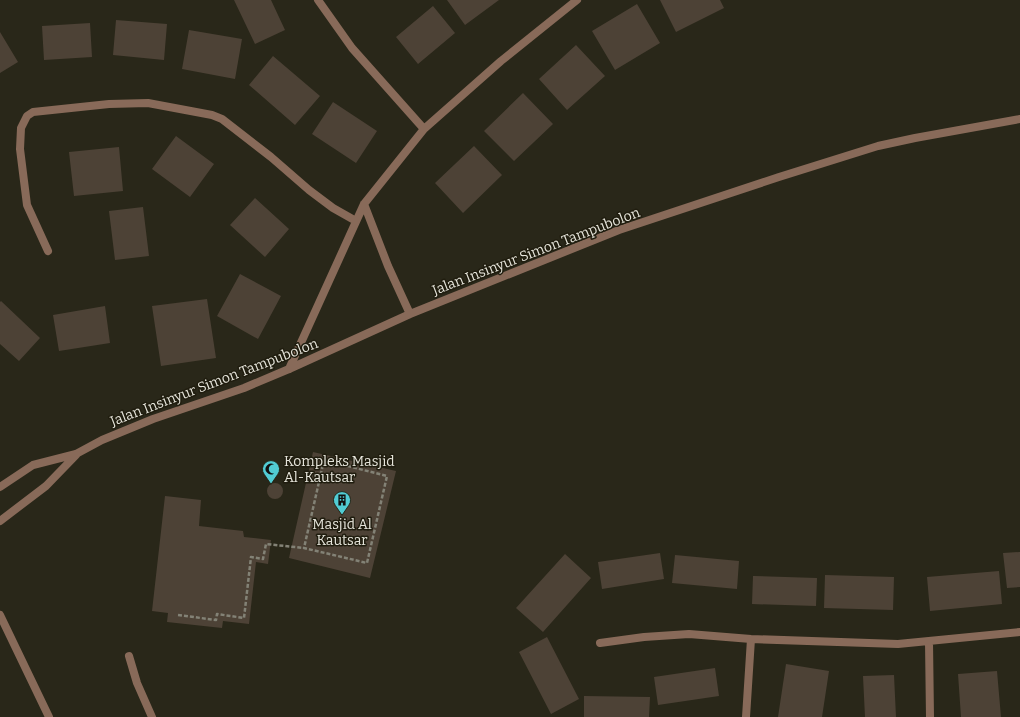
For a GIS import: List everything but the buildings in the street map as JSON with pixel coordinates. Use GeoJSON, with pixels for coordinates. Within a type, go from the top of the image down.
{"type":"FeatureCollection","features":[{"type":"Feature","properties":{"kind":"street"},"geometry":{"type":"LineString","coordinates":[[318,0],[352,48],[424,129]]}},
{"type":"Feature","properties":{"kind":"street"},"geometry":{"type":"LineString","coordinates":[[289,369],[364,204],[424,129],[501,61],[577,0]]}},
{"type":"Feature","properties":{"kind":"street"},"geometry":{"type":"LineString","coordinates":[[48,251],[27,205],[20,142],[23,123],[27,116],[32,112],[109,104],[148,103],[212,115],[222,119],[271,157],[309,190],[333,208],[356,221]]}},
{"type":"Feature","properties":{"kind":"street","name":"Jalan Insinyur Simon Tampubolon"},"geometry":{"type":"LineString","coordinates":[[76,454],[102,440],[153,419],[244,388],[410,314],[620,230],[878,146],[1020,119]]}},
{"type":"Feature","properties":{"kind":"street"},"geometry":{"type":"LineString","coordinates":[[364,204],[388,266],[410,314]]}},
{"type":"Feature","properties":{"kind":"street"},"geometry":{"type":"LineString","coordinates":[[0,487],[33,465],[76,454]]}},
{"type":"Feature","properties":{"kind":"street"},"geometry":{"type":"LineString","coordinates":[[0,521],[46,486],[76,454]]}},
{"type":"Feature","properties":{"kind":"street"},"geometry":{"type":"LineString","coordinates":[[0,615],[48,717]]}},
{"type":"Feature","properties":{"kind":"street"},"geometry":{"type":"LineString","coordinates":[[600,643],[644,637],[689,634],[751,639],[898,644],[1020,632]]}},
{"type":"Feature","properties":{"kind":"street"},"geometry":{"type":"LineString","coordinates":[[746,717],[751,639]]}},
{"type":"Feature","properties":{"kind":"street"},"geometry":{"type":"LineString","coordinates":[[929,642],[930,717]]}},
{"type":"Feature","properties":{"kind":"street"},"geometry":{"type":"LineString","coordinates":[[129,656],[142,697],[152,717]]}},
{"type":"Feature","properties":{"kind":"path"},"geometry":{"type":"LineString","coordinates":[[178,615],[216,620],[217,614],[244,618],[251,557],[263,559],[266,544],[304,548],[367,563],[387,476],[324,460],[304,548]]}},
{"type":"Feature","properties":{"kind":"place","name":"Kompleks Masjid Al-Kautsar"},"geometry":{"type":"Point","coordinates":[271,484]}},
{"type":"Feature","properties":{"kind":"place","name":"Masjid Al Kautsar"},"geometry":{"type":"Point","coordinates":[342,515]}}]}
